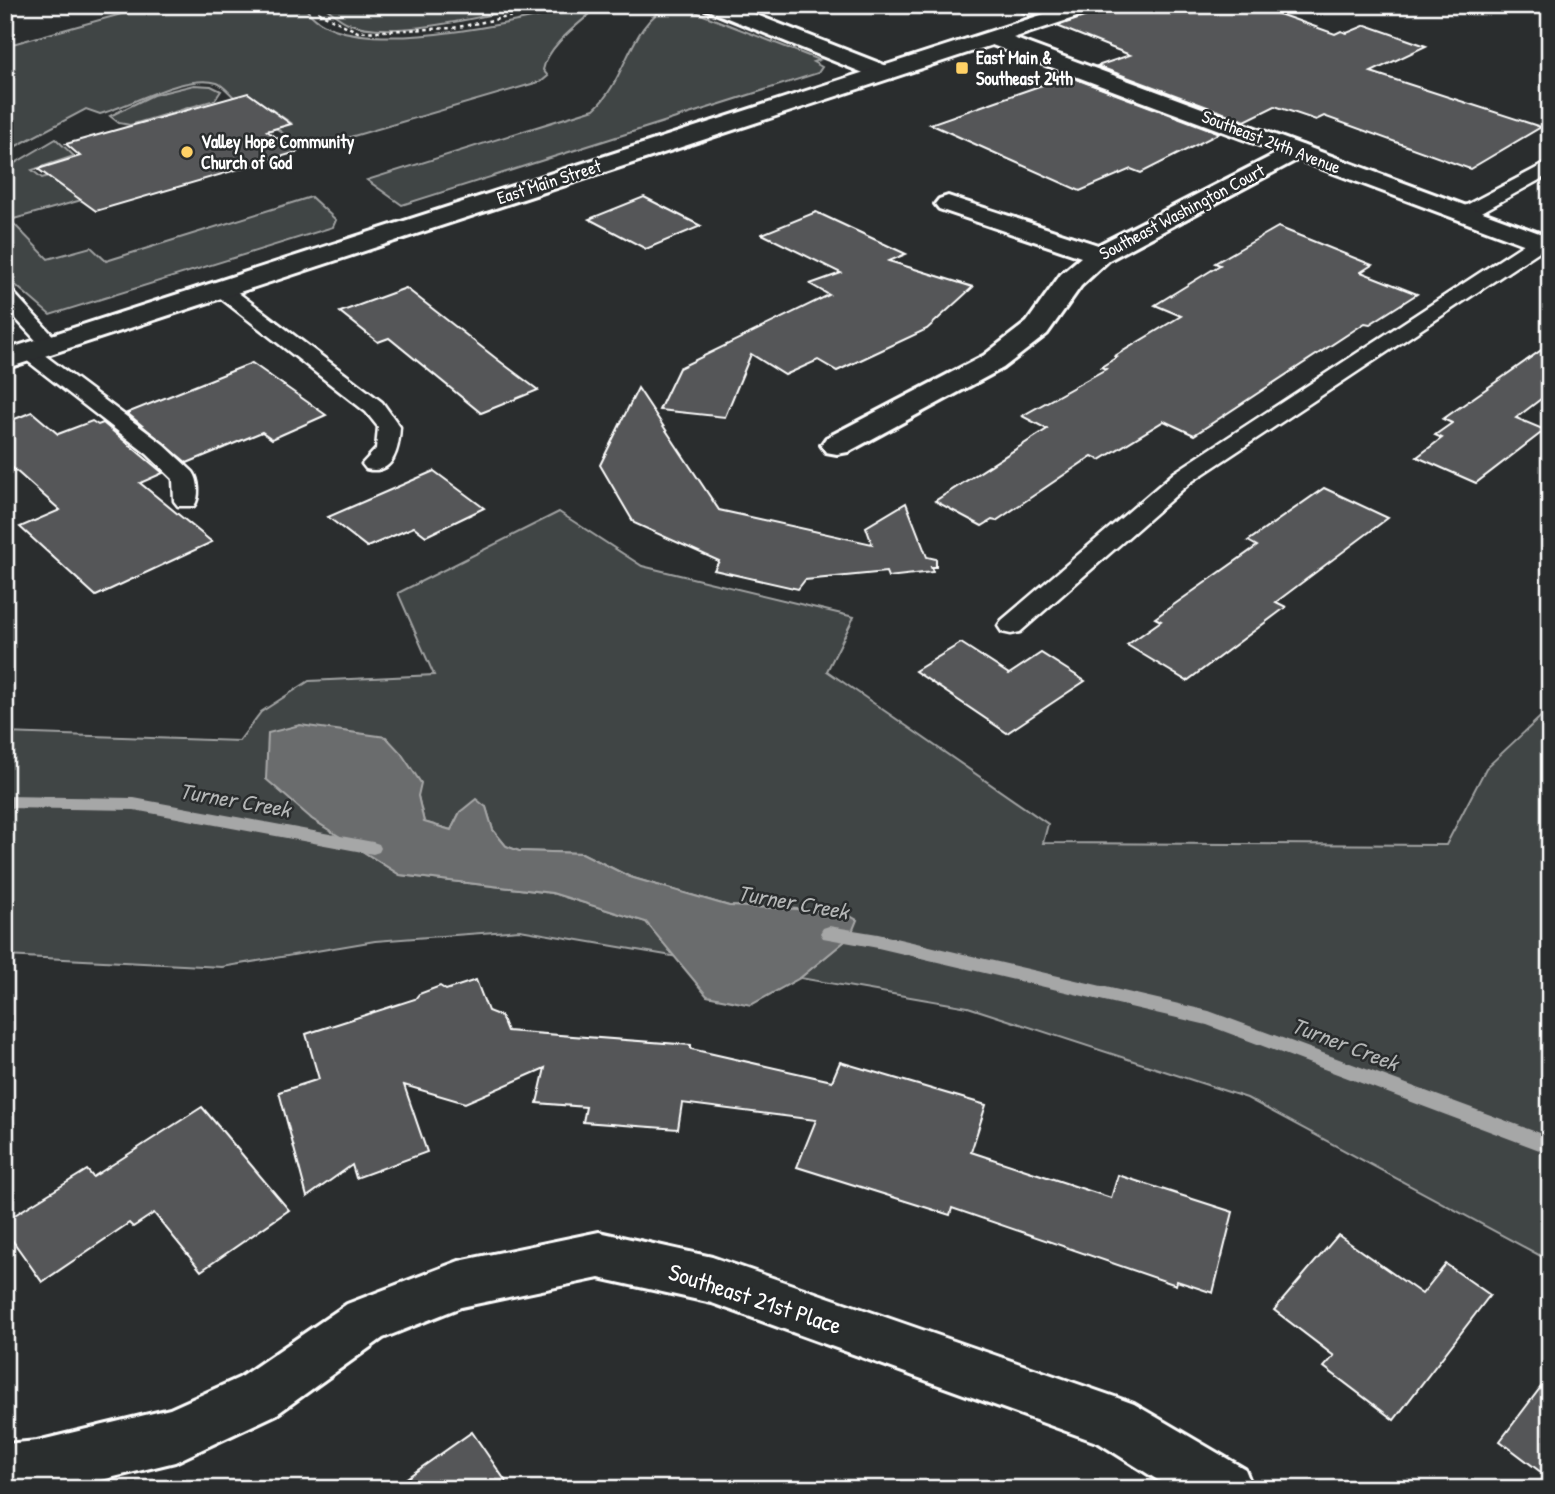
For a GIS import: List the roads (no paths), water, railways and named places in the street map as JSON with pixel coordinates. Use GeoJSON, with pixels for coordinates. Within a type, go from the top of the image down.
{"type":"FeatureCollection","features":[{"type":"Feature","properties":{"kind":"street"},"geometry":{"type":"LineString","coordinates":[[712,5],[884,73]]}},
{"type":"Feature","properties":{"kind":"street","name":"East Main Street"},"geometry":{"type":"LineString","coordinates":[[28,352],[1094,5]]}},
{"type":"Feature","properties":{"kind":"street","name":"Southeast 24th Avenue"},"geometry":{"type":"LineString","coordinates":[[992,37],[1545,244]]}},
{"type":"Feature","properties":{"kind":"street","name":"Southeast Washington Court"},"geometry":{"type":"LineString","coordinates":[[837,444],[993,362],[1037,328],[1071,280],[1100,254],[1295,151]]}},
{"type":"Feature","properties":{"kind":"street"},"geometry":{"type":"LineString","coordinates":[[948,204],[1100,254]]}},
{"type":"Feature","properties":{"kind":"street","name":"Southeast 21st Place"},"geometry":{"type":"LineString","coordinates":[[5,1472],[37,1468],[175,1435],[258,1396],[365,1321],[459,1284],[600,1255],[712,1280],[1115,1423],[1225,1489]]}},
{"type":"Feature","properties":{"kind":"lane"},"geometry":{"type":"LineString","coordinates":[[1464,214],[1550,166]]}},
{"type":"Feature","properties":{"kind":"lane"},"geometry":{"type":"LineString","coordinates":[[1012,626],[1183,477],[1545,244]]}},
{"type":"Feature","properties":{"kind":"lane"},"geometry":{"type":"LineString","coordinates":[[221,289],[374,408],[389,427],[387,451],[374,464]]}},
{"type":"Feature","properties":{"kind":"lane"},"geometry":{"type":"LineString","coordinates":[[5,295],[28,352],[155,449],[184,477],[186,501]]}},
{"type":"Feature","properties":{"kind":"waterway","name":"Turner Creek"},"geometry":{"type":"LineString","coordinates":[[5,802],[134,804],[373,848]]}},
{"type":"Feature","properties":{"kind":"waterway","name":"Turner Creek"},"geometry":{"type":"LineString","coordinates":[[829,933],[878,941],[1209,1018],[1550,1146]]}},
{"type":"Feature","properties":{"kind":"place","name":"East Main & Southeast 24th"},"geometry":{"type":"Point","coordinates":[962,68]}},
{"type":"Feature","properties":{"kind":"place","name":"Valley Hope Community Church of God"},"geometry":{"type":"Point","coordinates":[187,152]}}]}
